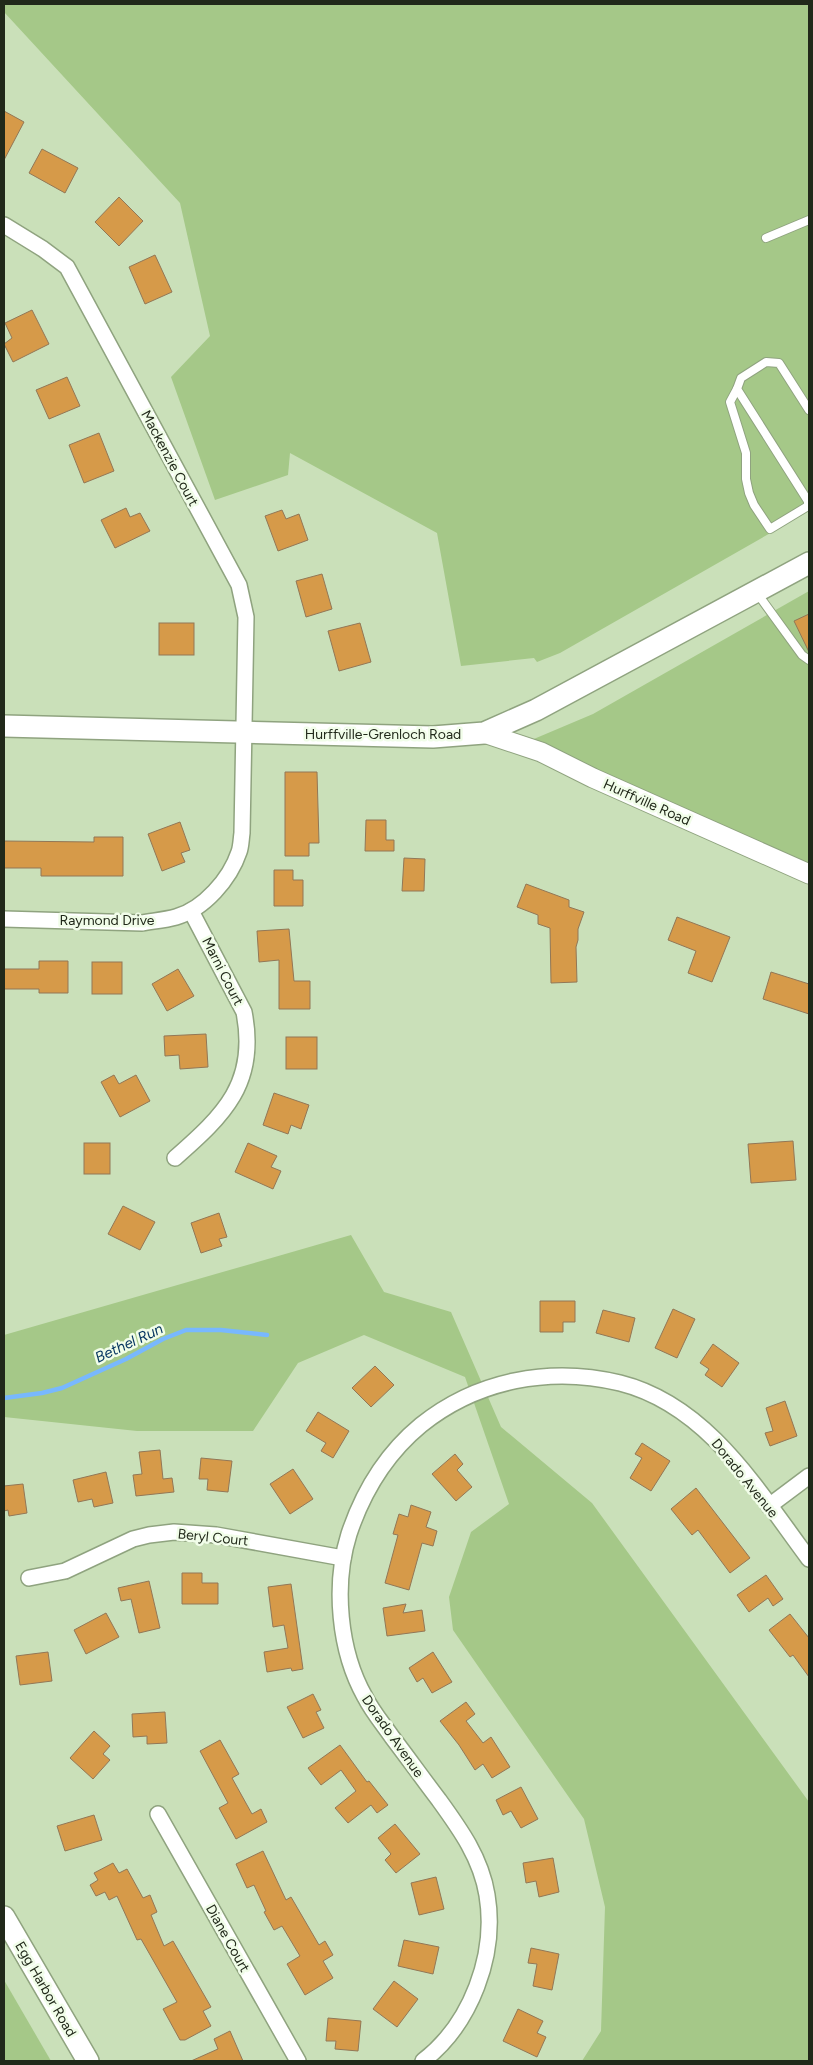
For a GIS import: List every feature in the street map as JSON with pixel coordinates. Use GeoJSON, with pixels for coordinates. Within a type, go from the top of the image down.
{"type":"FeatureCollection","features":[{"type":"Feature","properties":{"kind":"main road","name":"Hurffville-Grenloch Road"},"geometry":{"type":"LineString","coordinates":[[4,726],[433,737],[484,733],[536,710],[809,563]]}},
{"type":"Feature","properties":{"kind":"main road","name":"Egg Harbor Road"},"geometry":{"type":"LineString","coordinates":[[4,1917],[88,2061]]}},
{"type":"Feature","properties":{"kind":"street","name":"Mackenzie Court"},"geometry":{"type":"LineString","coordinates":[[4,225],[43,249],[67,267],[239,585],[246,617],[243,732]]}},
{"type":"Feature","properties":{"kind":"street","name":"Raymond Drive"},"geometry":{"type":"LineString","coordinates":[[4,919],[142,922],[176,917],[191,911],[219,887],[231,870],[240,852],[243,813],[243,732]]}},
{"type":"Feature","properties":{"kind":"street","name":"Hurffville Road"},"geometry":{"type":"LineString","coordinates":[[484,733],[541,752],[592,778],[809,874]]}},
{"type":"Feature","properties":{"kind":"street","name":"Marni Court"},"geometry":{"type":"LineString","coordinates":[[175,1158],[203,1133],[232,1099],[244,1066],[246,1052],[244,1012],[191,911]]}},
{"type":"Feature","properties":{"kind":"street","name":"Dorado Avenue"},"geometry":{"type":"LineString","coordinates":[[423,2061],[437,2049],[454,2029],[477,1986],[485,1958],[489,1931],[488,1897],[480,1868],[468,1842],[370,1707],[357,1682],[347,1649],[343,1629],[341,1590],[344,1558],[352,1526],[364,1496],[389,1458],[412,1433],[439,1412],[477,1392],[498,1384],[531,1378],[587,1376],[631,1386],[671,1404],[708,1431],[737,1464],[809,1559]]}},
{"type":"Feature","properties":{"kind":"street"},"geometry":{"type":"LineString","coordinates":[[769,1506],[809,1476]]}},
{"type":"Feature","properties":{"kind":"street","name":"Beryl Court"},"geometry":{"type":"LineString","coordinates":[[29,1578],[65,1571],[133,1539],[174,1532],[216,1535],[344,1558]]}},
{"type":"Feature","properties":{"kind":"street","name":"Diane Court"},"geometry":{"type":"LineString","coordinates":[[158,1814],[298,2061]]}},
{"type":"Feature","properties":{"kind":"lane"},"geometry":{"type":"LineString","coordinates":[[766,238],[809,220]]}},
{"type":"Feature","properties":{"kind":"lane"},"geometry":{"type":"LineString","coordinates":[[737,389],[809,501],[808,506],[770,529],[758,512],[750,493],[746,479],[746,452],[730,402],[741,378],[766,362],[779,363],[809,410]]}},
{"type":"Feature","properties":{"kind":"lane"},"geometry":{"type":"LineString","coordinates":[[756,592],[802,655],[809,658]]}},
{"type":"Feature","properties":{"kind":"green space"},"geometry":{"type":"Polygon","coordinates":[[[4,4],[809,4],[809,511],[560,653],[537,662],[534,658],[461,666],[437,533],[290,453],[288,475],[215,500],[171,377],[210,336],[180,203],[4,12],[4,4]]]}},
{"type":"Feature","properties":{"kind":"green space"},"geometry":{"type":"Polygon","coordinates":[[[809,591],[809,877],[522,744],[593,714],[809,591]]]}},
{"type":"Feature","properties":{"kind":"green space"},"geometry":{"type":"Polygon","coordinates":[[[351,1235],[384,1292],[451,1312],[501,1427],[592,1503],[809,1802],[809,2061],[582,2061],[601,2031],[605,1907],[584,1819],[453,1630],[449,1597],[471,1532],[509,1504],[465,1377],[364,1335],[298,1363],[253,1431],[137,1431],[4,1417],[4,1335],[351,1235]]]}},
{"type":"Feature","properties":{"kind":"green space"},"geometry":{"type":"Polygon","coordinates":[[[4,1980],[51,2061],[4,2061],[4,1980]]]}},
{"type":"Feature","properties":{"kind":"building"},"geometry":{"type":"Polygon","coordinates":[[[4,111],[24,122],[4,160],[4,111]]]}},
{"type":"Feature","properties":{"kind":"building"},"geometry":{"type":"Polygon","coordinates":[[[42,149],[78,168],[65,193],[29,173],[42,149]]]}},
{"type":"Feature","properties":{"kind":"building"},"geometry":{"type":"Polygon","coordinates":[[[119,197],[143,221],[119,246],[95,222],[119,197]]]}},
{"type":"Feature","properties":{"kind":"building"},"geometry":{"type":"Polygon","coordinates":[[[155,255],[172,292],[145,304],[129,267],[155,255]]]}},
{"type":"Feature","properties":{"kind":"building"},"geometry":{"type":"Polygon","coordinates":[[[32,310],[49,344],[13,362],[4,344],[12,338],[5,323],[32,310]]]}},
{"type":"Feature","properties":{"kind":"building"},"geometry":{"type":"Polygon","coordinates":[[[67,377],[80,406],[49,419],[36,390],[67,377]]]}},
{"type":"Feature","properties":{"kind":"building"},"geometry":{"type":"Polygon","coordinates":[[[99,433],[114,471],[84,483],[69,445],[99,433]]]}},
{"type":"Feature","properties":{"kind":"building"},"geometry":{"type":"Polygon","coordinates":[[[126,508],[130,517],[140,513],[150,531],[115,548],[101,520],[126,508]]]}},
{"type":"Feature","properties":{"kind":"building"},"geometry":{"type":"Polygon","coordinates":[[[282,510],[286,519],[299,514],[308,540],[278,551],[265,516],[282,510]]]}},
{"type":"Feature","properties":{"kind":"building"},"geometry":{"type":"Polygon","coordinates":[[[322,574],[332,609],[306,617],[296,581],[322,574]]]}},
{"type":"Feature","properties":{"kind":"building"},"geometry":{"type":"Polygon","coordinates":[[[809,614],[809,652],[794,621],[809,614]]]}},
{"type":"Feature","properties":{"kind":"building"},"geometry":{"type":"Polygon","coordinates":[[[159,623],[194,623],[194,655],[159,655],[159,623]]]}},
{"type":"Feature","properties":{"kind":"building"},"geometry":{"type":"Polygon","coordinates":[[[360,623],[371,662],[339,671],[328,631],[360,623]]]}},
{"type":"Feature","properties":{"kind":"building"},"geometry":{"type":"Polygon","coordinates":[[[285,772],[317,772],[319,843],[309,843],[309,856],[285,856],[285,772]]]}},
{"type":"Feature","properties":{"kind":"building"},"geometry":{"type":"Polygon","coordinates":[[[366,820],[386,820],[386,840],[394,840],[394,851],[365,851],[366,820]]]}},
{"type":"Feature","properties":{"kind":"building"},"geometry":{"type":"Polygon","coordinates":[[[180,822],[190,850],[181,853],[185,862],[162,871],[148,834],[180,822]]]}},
{"type":"Feature","properties":{"kind":"building"},"geometry":{"type":"Polygon","coordinates":[[[94,837],[123,837],[123,876],[41,876],[41,868],[4,868],[4,841],[94,842],[94,837]]]}},
{"type":"Feature","properties":{"kind":"building"},"geometry":{"type":"Polygon","coordinates":[[[404,858],[425,859],[424,891],[402,891],[404,858]]]}},
{"type":"Feature","properties":{"kind":"building"},"geometry":{"type":"Polygon","coordinates":[[[274,870],[293,870],[293,880],[303,880],[303,906],[274,906],[274,870]]]}},
{"type":"Feature","properties":{"kind":"building"},"geometry":{"type":"Polygon","coordinates":[[[526,884],[569,900],[569,907],[584,912],[578,929],[576,947],[577,982],[551,983],[550,928],[538,924],[538,915],[517,907],[526,884]]]}},
{"type":"Feature","properties":{"kind":"building"},"geometry":{"type":"Polygon","coordinates":[[[677,917],[730,937],[712,982],[688,973],[696,951],[668,940],[677,917]]]}},
{"type":"Feature","properties":{"kind":"building"},"geometry":{"type":"Polygon","coordinates":[[[289,929],[294,981],[310,981],[310,1009],[279,1009],[279,960],[259,962],[257,931],[289,929]]]}},
{"type":"Feature","properties":{"kind":"building"},"geometry":{"type":"Polygon","coordinates":[[[39,961],[68,961],[68,993],[39,993],[39,989],[4,989],[4,969],[39,969],[39,961]]]}},
{"type":"Feature","properties":{"kind":"building"},"geometry":{"type":"Polygon","coordinates":[[[92,962],[122,962],[122,994],[92,994],[92,962]]]}},
{"type":"Feature","properties":{"kind":"building"},"geometry":{"type":"Polygon","coordinates":[[[178,969],[194,996],[167,1011],[152,984],[178,969]]]}},
{"type":"Feature","properties":{"kind":"building"},"geometry":{"type":"Polygon","coordinates":[[[771,972],[809,984],[809,1014],[763,999],[771,972]]]}},
{"type":"Feature","properties":{"kind":"building"},"geometry":{"type":"Polygon","coordinates":[[[206,1034],[208,1067],[180,1069],[179,1055],[165,1056],[164,1036],[206,1034]]]}},
{"type":"Feature","properties":{"kind":"building"},"geometry":{"type":"Polygon","coordinates":[[[286,1037],[317,1037],[317,1069],[286,1069],[286,1037]]]}},
{"type":"Feature","properties":{"kind":"building"},"geometry":{"type":"Polygon","coordinates":[[[114,1075],[119,1084],[136,1075],[150,1101],[120,1117],[101,1082],[114,1075]]]}},
{"type":"Feature","properties":{"kind":"building"},"geometry":{"type":"Polygon","coordinates":[[[274,1093],[309,1105],[301,1129],[291,1125],[288,1134],[263,1125],[274,1093]]]}},
{"type":"Feature","properties":{"kind":"building"},"geometry":{"type":"Polygon","coordinates":[[[793,1141],[796,1180],[751,1183],[748,1144],[793,1141]]]}},
{"type":"Feature","properties":{"kind":"building"},"geometry":{"type":"Polygon","coordinates":[[[84,1143],[110,1143],[110,1174],[84,1174],[84,1143]]]}},
{"type":"Feature","properties":{"kind":"building"},"geometry":{"type":"Polygon","coordinates":[[[248,1143],[277,1156],[271,1167],[281,1171],[273,1189],[235,1172],[248,1143]]]}},
{"type":"Feature","properties":{"kind":"building"},"geometry":{"type":"Polygon","coordinates":[[[123,1206],[155,1222],[140,1250],[108,1234],[123,1206]]]}},
{"type":"Feature","properties":{"kind":"building"},"geometry":{"type":"Polygon","coordinates":[[[219,1213],[227,1237],[219,1239],[222,1246],[201,1253],[191,1223],[219,1213]]]}},
{"type":"Feature","properties":{"kind":"building"},"geometry":{"type":"Polygon","coordinates":[[[540,1301],[575,1301],[575,1322],[563,1322],[563,1332],[540,1332],[540,1301]]]}},
{"type":"Feature","properties":{"kind":"building"},"geometry":{"type":"Polygon","coordinates":[[[673,1309],[695,1319],[677,1358],[655,1348],[673,1309]]]}},
{"type":"Feature","properties":{"kind":"building"},"geometry":{"type":"Polygon","coordinates":[[[603,1310],[635,1318],[629,1342],[596,1333],[603,1310]]]}},
{"type":"Feature","properties":{"kind":"building"},"geometry":{"type":"Polygon","coordinates":[[[713,1344],[739,1363],[722,1387],[705,1375],[709,1369],[700,1363],[713,1344]]]}},
{"type":"Feature","properties":{"kind":"building"},"geometry":{"type":"Polygon","coordinates":[[[375,1366],[394,1385],[371,1407],[352,1388],[375,1366]]]}},
{"type":"Feature","properties":{"kind":"building"},"geometry":{"type":"Polygon","coordinates":[[[785,1401],[797,1436],[770,1446],[765,1433],[773,1431],[766,1408],[785,1401]]]}},
{"type":"Feature","properties":{"kind":"building"},"geometry":{"type":"Polygon","coordinates":[[[318,1412],[349,1431],[333,1458],[321,1451],[326,1443],[306,1431],[318,1412]]]}},
{"type":"Feature","properties":{"kind":"building"},"geometry":{"type":"Polygon","coordinates":[[[642,1443],[670,1461],[651,1491],[630,1478],[642,1458],[635,1454],[642,1443]]]}},
{"type":"Feature","properties":{"kind":"building"},"geometry":{"type":"Polygon","coordinates":[[[160,1450],[163,1479],[172,1478],[174,1492],[136,1496],[133,1475],[142,1474],[139,1452],[160,1450]]]}},
{"type":"Feature","properties":{"kind":"building"},"geometry":{"type":"Polygon","coordinates":[[[455,1454],[463,1464],[457,1470],[472,1487],[456,1501],[432,1474],[455,1454]]]}},
{"type":"Feature","properties":{"kind":"building"},"geometry":{"type":"Polygon","coordinates":[[[201,1458],[232,1461],[228,1492],[207,1490],[208,1479],[199,1479],[201,1458]]]}},
{"type":"Feature","properties":{"kind":"building"},"geometry":{"type":"Polygon","coordinates":[[[293,1469],[313,1499],[290,1514],[270,1484],[293,1469]]]}},
{"type":"Feature","properties":{"kind":"building"},"geometry":{"type":"Polygon","coordinates":[[[106,1472],[113,1503],[94,1507],[92,1499],[78,1502],[73,1480],[106,1472]]]}},
{"type":"Feature","properties":{"kind":"building"},"geometry":{"type":"Polygon","coordinates":[[[23,1484],[27,1513],[9,1516],[8,1510],[4,1511],[4,1486],[23,1484]]]}},
{"type":"Feature","properties":{"kind":"building"},"geometry":{"type":"Polygon","coordinates":[[[696,1488],[750,1558],[730,1573],[698,1530],[692,1535],[671,1509],[696,1488]]]}},
{"type":"Feature","properties":{"kind":"building"},"geometry":{"type":"Polygon","coordinates":[[[411,1505],[431,1512],[426,1527],[437,1531],[433,1546],[422,1543],[409,1590],[385,1583],[398,1535],[393,1534],[399,1514],[408,1517],[411,1505]]]}},
{"type":"Feature","properties":{"kind":"building"},"geometry":{"type":"Polygon","coordinates":[[[182,1573],[202,1573],[202,1583],[218,1583],[218,1604],[182,1604],[182,1573]]]}},
{"type":"Feature","properties":{"kind":"building"},"geometry":{"type":"Polygon","coordinates":[[[766,1575],[783,1599],[773,1606],[768,1598],[749,1612],[737,1595],[766,1575]]]}},
{"type":"Feature","properties":{"kind":"building"},"geometry":{"type":"Polygon","coordinates":[[[149,1581],[160,1628],[139,1633],[131,1599],[121,1601],[118,1588],[149,1581]]]}},
{"type":"Feature","properties":{"kind":"building"},"geometry":{"type":"Polygon","coordinates":[[[291,1584],[303,1669],[292,1671],[291,1668],[267,1672],[264,1652],[288,1648],[284,1625],[273,1627],[268,1587],[291,1584]]]}},
{"type":"Feature","properties":{"kind":"building"},"geometry":{"type":"Polygon","coordinates":[[[406,1604],[403,1613],[422,1610],[425,1631],[387,1636],[383,1608],[406,1604]]]}},
{"type":"Feature","properties":{"kind":"building"},"geometry":{"type":"Polygon","coordinates":[[[106,1613],[119,1637],[86,1654],[74,1630],[106,1613]]]}},
{"type":"Feature","properties":{"kind":"building"},"geometry":{"type":"Polygon","coordinates":[[[790,1614],[809,1638],[809,1677],[793,1655],[790,1657],[769,1630],[790,1614]]]}},
{"type":"Feature","properties":{"kind":"building"},"geometry":{"type":"Polygon","coordinates":[[[48,1652],[52,1681],[20,1685],[16,1656],[48,1652]]]}},
{"type":"Feature","properties":{"kind":"building"},"geometry":{"type":"Polygon","coordinates":[[[433,1652],[452,1682],[432,1693],[423,1678],[417,1682],[409,1668],[433,1652]]]}},
{"type":"Feature","properties":{"kind":"building"},"geometry":{"type":"Polygon","coordinates":[[[313,1694],[321,1710],[316,1712],[324,1728],[303,1738],[287,1707],[313,1694]]]}},
{"type":"Feature","properties":{"kind":"building"},"geometry":{"type":"Polygon","coordinates":[[[466,1702],[475,1714],[466,1721],[483,1743],[491,1737],[510,1767],[492,1778],[483,1764],[475,1770],[459,1745],[440,1721],[466,1702]]]}},
{"type":"Feature","properties":{"kind":"building"},"geometry":{"type":"Polygon","coordinates":[[[165,1712],[167,1743],[147,1744],[147,1736],[133,1737],[132,1714],[165,1712]]]}},
{"type":"Feature","properties":{"kind":"building"},"geometry":{"type":"Polygon","coordinates":[[[94,1731],[110,1746],[103,1754],[110,1760],[93,1779],[70,1758],[94,1731]]]}},
{"type":"Feature","properties":{"kind":"building"},"geometry":{"type":"Polygon","coordinates":[[[220,1740],[239,1774],[232,1778],[252,1814],[261,1809],[267,1822],[236,1839],[219,1808],[228,1803],[200,1751],[220,1740]]]}},
{"type":"Feature","properties":{"kind":"building"},"geometry":{"type":"Polygon","coordinates":[[[340,1745],[367,1782],[369,1781],[388,1805],[377,1813],[371,1805],[348,1823],[335,1808],[356,1791],[341,1770],[321,1785],[308,1768],[340,1745]]]}},
{"type":"Feature","properties":{"kind":"building"},"geometry":{"type":"Polygon","coordinates":[[[521,1787],[538,1819],[521,1828],[511,1811],[503,1815],[496,1800],[521,1787]]]}},
{"type":"Feature","properties":{"kind":"building"},"geometry":{"type":"Polygon","coordinates":[[[94,1815],[102,1840],[65,1851],[57,1826],[94,1815]]]}},
{"type":"Feature","properties":{"kind":"building"},"geometry":{"type":"Polygon","coordinates":[[[395,1824],[420,1854],[396,1873],[385,1860],[391,1854],[378,1838],[395,1824]]]}},
{"type":"Feature","properties":{"kind":"building"},"geometry":{"type":"Polygon","coordinates":[[[263,1851],[286,1900],[291,1897],[319,1945],[325,1941],[333,1955],[323,1961],[333,1978],[305,1995],[287,1964],[300,1956],[282,1926],[274,1930],[264,1912],[266,1911],[254,1885],[247,1888],[236,1864],[263,1851]]]}},
{"type":"Feature","properties":{"kind":"building"},"geometry":{"type":"Polygon","coordinates":[[[553,1858],[559,1892],[539,1897],[536,1881],[526,1883],[523,1863],[553,1858]]]}},
{"type":"Feature","properties":{"kind":"building"},"geometry":{"type":"Polygon","coordinates":[[[113,1863],[119,1873],[127,1869],[143,1898],[150,1895],[157,1912],[151,1915],[164,1946],[173,1941],[211,2007],[203,2011],[211,2026],[185,2040],[180,2040],[163,2009],[177,2002],[141,1939],[137,1940],[117,1896],[109,1900],[105,1892],[96,1896],[90,1885],[98,1880],[94,1873],[113,1863]]]}},
{"type":"Feature","properties":{"kind":"building"},"geometry":{"type":"Polygon","coordinates":[[[436,1877],[444,1909],[419,1915],[411,1883],[436,1877]]]}},
{"type":"Feature","properties":{"kind":"building"},"geometry":{"type":"Polygon","coordinates":[[[404,1940],[439,1947],[433,1974],[398,1966],[404,1940]]]}},
{"type":"Feature","properties":{"kind":"building"},"geometry":{"type":"Polygon","coordinates":[[[531,1948],[559,1954],[552,1990],[533,1986],[537,1964],[528,1963],[531,1948]]]}},
{"type":"Feature","properties":{"kind":"building"},"geometry":{"type":"Polygon","coordinates":[[[394,1981],[418,1999],[397,2027],[373,2009],[394,1981]]]}},
{"type":"Feature","properties":{"kind":"building"},"geometry":{"type":"Polygon","coordinates":[[[518,2009],[543,2021],[537,2033],[546,2037],[537,2057],[503,2041],[518,2009]]]}},
{"type":"Feature","properties":{"kind":"building"},"geometry":{"type":"Polygon","coordinates":[[[328,2018],[361,2021],[358,2051],[335,2049],[336,2041],[326,2041],[328,2018]]]}},
{"type":"Feature","properties":{"kind":"building"},"geometry":{"type":"Polygon","coordinates":[[[230,2031],[243,2061],[191,2061],[218,2049],[214,2039],[230,2031]]]}},
{"type":"Feature","properties":{"kind":"waterway","name":"Bethel Run"},"geometry":{"type":"LineString","coordinates":[[4,1398],[42,1393],[62,1388],[126,1359],[163,1339],[186,1330],[221,1330],[267,1335]]}}]}
